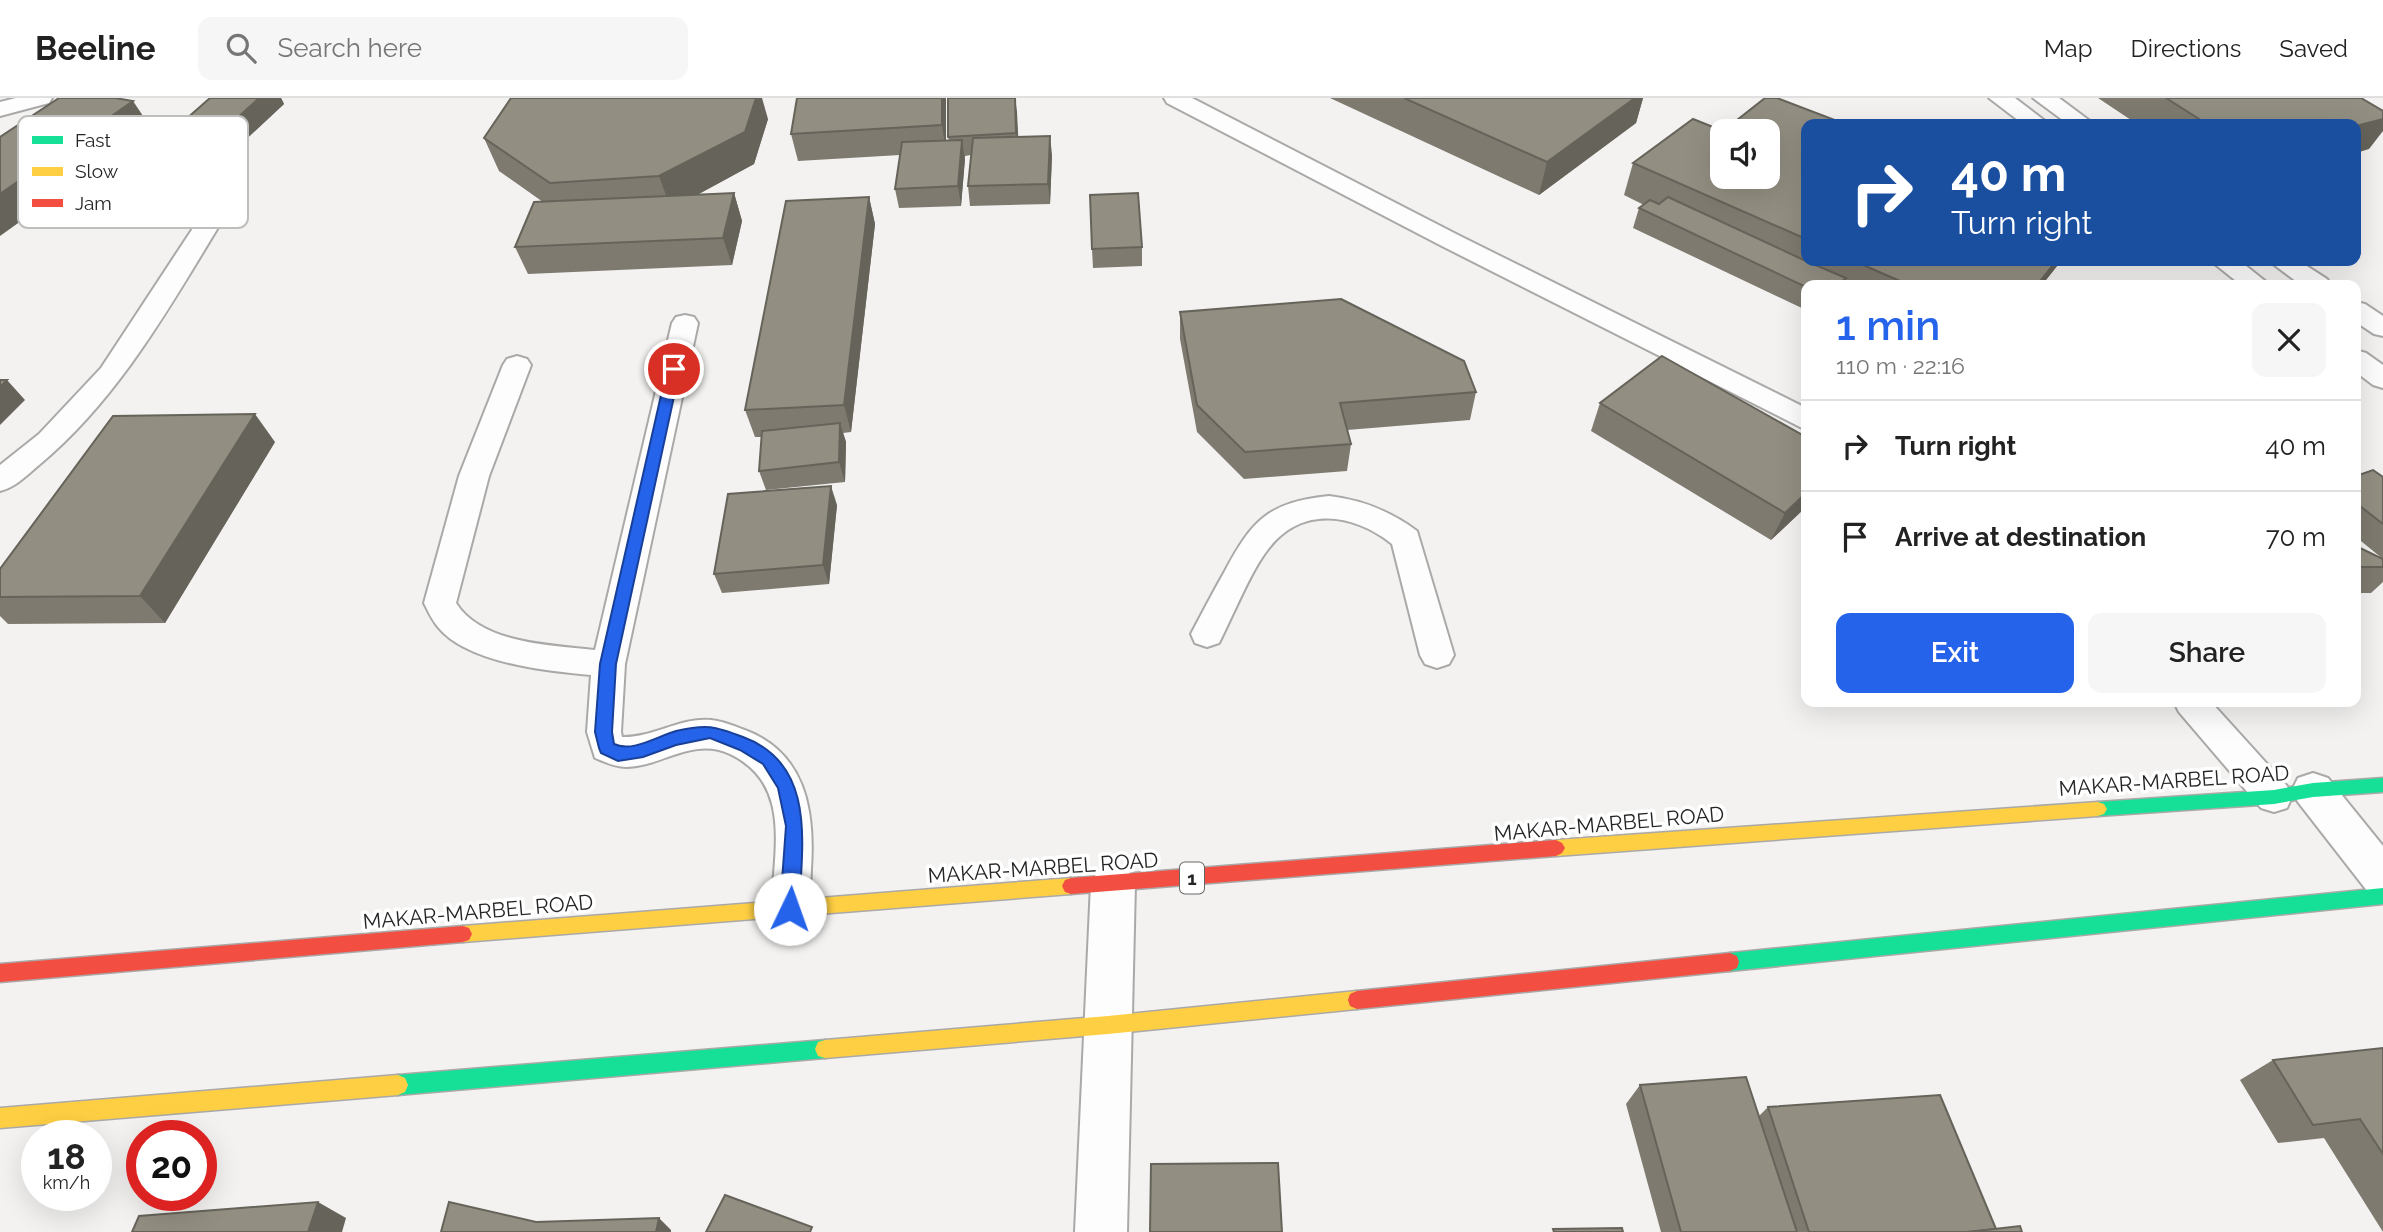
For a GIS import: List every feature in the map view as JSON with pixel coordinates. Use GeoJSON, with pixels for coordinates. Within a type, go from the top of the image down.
{"type":"FeatureCollection","features":[{"type":"Feature","properties":{"kind":"main road","name":"MAKAR-MARBEL ROAD"},"geometry":{"type":"LineString","coordinates":[[0,973],[2383,785]]}},
{"type":"Feature","properties":{"kind":"main road"},"geometry":{"type":"LineString","coordinates":[[0,1118],[1108,1025],[2383,895]]}},
{"type":"Feature","properties":{"kind":"street"},"geometry":{"type":"LineString","coordinates":[[2294,794],[2383,878]]}},
{"type":"Feature","properties":{"kind":"street"},"geometry":{"type":"LineString","coordinates":[[1101,1232],[1113,884]]}},
{"type":"Feature","properties":{"kind":"lane"},"geometry":{"type":"LineString","coordinates":[[0,109],[41,98]]}},
{"type":"Feature","properties":{"kind":"lane"},"geometry":{"type":"LineString","coordinates":[[1175,98],[1449,240],[1801,416]]}},
{"type":"Feature","properties":{"kind":"lane"},"geometry":{"type":"LineString","coordinates":[[2000,98],[2031,119]]}},
{"type":"Feature","properties":{"kind":"lane"},"geometry":{"type":"LineString","coordinates":[[2044,98],[2076,119]]}},
{"type":"Feature","properties":{"kind":"lane"},"geometry":{"type":"LineString","coordinates":[[0,481],[49,441],[111,374],[205,228]]}},
{"type":"Feature","properties":{"kind":"lane"},"geometry":{"type":"LineString","coordinates":[[2231,266],[2250,280]]}},
{"type":"Feature","properties":{"kind":"lane"},"geometry":{"type":"LineString","coordinates":[[2290,266],[2310,280]]}},
{"type":"Feature","properties":{"kind":"lane"},"geometry":{"type":"LineString","coordinates":[[2361,313],[2383,328]]}},
{"type":"Feature","properties":{"kind":"lane"},"geometry":{"type":"LineString","coordinates":[[685,323],[608,664],[604,732],[607,748],[618,754],[643,750],[675,738],[710,732],[746,745],[769,759],[786,786],[794,826],[790,909]]}},
{"type":"Feature","properties":{"kind":"lane"},"geometry":{"type":"LineString","coordinates":[[2361,363],[2383,379]]}},
{"type":"Feature","properties":{"kind":"lane"},"geometry":{"type":"LineString","coordinates":[[517,365],[474,476],[440,603],[452,621],[482,639],[525,654],[608,664]]}},
{"type":"Feature","properties":{"kind":"lane"},"geometry":{"type":"LineString","coordinates":[[1207,634],[1265,529],[1295,512],[1335,507],[1375,516],[1406,539],[1437,655]]}},
{"type":"Feature","properties":{"kind":"lane"},"geometry":{"type":"LineString","coordinates":[[2197,707],[2294,794]]}},
{"type":"Feature","properties":{"kind":"building"},"geometry":{"type":"Polygon","coordinates":[[[59,98],[115,98],[133,101],[112,116],[32,116],[59,98]]]}},
{"type":"Feature","properties":{"kind":"building"},"geometry":{"type":"Polygon","coordinates":[[[210,98],[259,98],[239,116],[190,116],[210,98]]]}},
{"type":"Feature","properties":{"kind":"building"},"geometry":{"type":"Polygon","coordinates":[[[511,98],[756,98],[745,132],[659,176],[550,183],[484,138],[511,98]]]}},
{"type":"Feature","properties":{"kind":"building"},"geometry":{"type":"Polygon","coordinates":[[[797,98],[942,98],[942,125],[791,134],[797,98]]]}},
{"type":"Feature","properties":{"kind":"building"},"geometry":{"type":"Polygon","coordinates":[[[948,98],[1015,98],[1016,133],[948,137],[948,98]]]}},
{"type":"Feature","properties":{"kind":"building"},"geometry":{"type":"Polygon","coordinates":[[[1404,98],[1635,98],[1547,162],[1404,98]]]}},
{"type":"Feature","properties":{"kind":"building"},"geometry":{"type":"Polygon","coordinates":[[[1765,98],[1777,98],[1832,119],[1801,119],[1801,237],[1633,163],[1693,119],[1710,126],[1710,189],[1780,189],[1780,119],[1738,119],[1765,98]]]}},
{"type":"Feature","properties":{"kind":"building"},"geometry":{"type":"Polygon","coordinates":[[[2166,98],[2361,98],[2383,111],[2383,119],[2361,125],[2361,119],[2199,119],[2166,98]]]}},
{"type":"Feature","properties":{"kind":"building"},"geometry":{"type":"Polygon","coordinates":[[[18,125],[18,181],[0,194],[0,137],[18,125]]]}},
{"type":"Feature","properties":{"kind":"building"},"geometry":{"type":"Polygon","coordinates":[[[1050,136],[1048,184],[968,186],[973,138],[1050,136]]]}},
{"type":"Feature","properties":{"kind":"building"},"geometry":{"type":"Polygon","coordinates":[[[962,140],[958,186],[895,189],[902,142],[962,140]]]}},
{"type":"Feature","properties":{"kind":"building"},"geometry":{"type":"Polygon","coordinates":[[[734,193],[723,238],[515,247],[534,202],[734,193]]]}},
{"type":"Feature","properties":{"kind":"building"},"geometry":{"type":"Polygon","coordinates":[[[1138,193],[1142,247],[1092,249],[1090,195],[1138,193]]]}},
{"type":"Feature","properties":{"kind":"building"},"geometry":{"type":"Polygon","coordinates":[[[869,197],[844,405],[745,410],[786,201],[869,197]]]}},
{"type":"Feature","properties":{"kind":"building"},"geometry":{"type":"Polygon","coordinates":[[[1668,197],[1801,259],[1801,266],[1818,266],[1846,278],[1801,280],[1801,285],[1639,208],[1650,200],[1659,204],[1668,197]]]}},
{"type":"Feature","properties":{"kind":"building"},"geometry":{"type":"Polygon","coordinates":[[[1865,266],[2052,266],[2041,280],[1898,280],[1865,266]]]}},
{"type":"Feature","properties":{"kind":"building"},"geometry":{"type":"Polygon","coordinates":[[[1341,299],[1464,361],[1476,392],[1340,403],[1351,444],[1245,452],[1197,405],[1180,312],[1341,299]]]}},
{"type":"Feature","properties":{"kind":"building"},"geometry":{"type":"Polygon","coordinates":[[[1662,356],[1801,434],[1801,498],[1785,513],[1600,403],[1662,356]]]}},
{"type":"Feature","properties":{"kind":"building"},"geometry":{"type":"Polygon","coordinates":[[[255,414],[140,596],[0,597],[0,569],[113,416],[255,414]]]}},
{"type":"Feature","properties":{"kind":"building"},"geometry":{"type":"Polygon","coordinates":[[[840,423],[839,462],[759,471],[762,431],[840,423]]]}},
{"type":"Feature","properties":{"kind":"building"},"geometry":{"type":"Polygon","coordinates":[[[2373,470],[2383,477],[2383,524],[2361,507],[2361,474],[2373,470]]]}},
{"type":"Feature","properties":{"kind":"building"},"geometry":{"type":"Polygon","coordinates":[[[831,486],[823,565],[714,574],[728,494],[831,486]]]}},
{"type":"Feature","properties":{"kind":"building"},"geometry":{"type":"Polygon","coordinates":[[[2361,548],[2383,559],[2383,567],[2361,567],[2361,548]]]}},
{"type":"Feature","properties":{"kind":"building"},"geometry":{"type":"Polygon","coordinates":[[[2383,1048],[2383,1154],[2360,1119],[2313,1125],[2273,1060],[2383,1048]]]}},
{"type":"Feature","properties":{"kind":"building"},"geometry":{"type":"Polygon","coordinates":[[[1746,1077],[1797,1232],[1681,1232],[1640,1085],[1746,1077]]]}},
{"type":"Feature","properties":{"kind":"building"},"geometry":{"type":"Polygon","coordinates":[[[1940,1095],[1996,1229],[1968,1232],[1809,1232],[1768,1107],[1940,1095]]]}},
{"type":"Feature","properties":{"kind":"building"},"geometry":{"type":"Polygon","coordinates":[[[1278,1163],[1282,1232],[1150,1232],[1151,1164],[1278,1163]]]}},
{"type":"Feature","properties":{"kind":"building"},"geometry":{"type":"Polygon","coordinates":[[[725,1195],[812,1227],[810,1232],[706,1232],[725,1195]]]}},
{"type":"Feature","properties":{"kind":"building"},"geometry":{"type":"Polygon","coordinates":[[[318,1202],[308,1232],[132,1232],[139,1216],[318,1202]]]}},
{"type":"Feature","properties":{"kind":"building"},"geometry":{"type":"Polygon","coordinates":[[[449,1202],[536,1222],[659,1218],[656,1232],[441,1232],[449,1202]]]}},
{"type":"Feature","properties":{"kind":"building"},"geometry":{"type":"Polygon","coordinates":[[[2020,1226],[2022,1232],[1968,1232],[2020,1226]]]}},
{"type":"Feature","properties":{"kind":"building"},"geometry":{"type":"Polygon","coordinates":[[[1622,1228],[1623,1232],[1554,1232],[1553,1229],[1622,1228]]]}},
{"type":"Feature","properties":{"kind":"traffic: fast"},"geometry":{"type":"LineString","coordinates":[[2098,809],[2274,797],[2313,790],[2383,785]]}},
{"type":"Feature","properties":{"kind":"traffic: fast"},"geometry":{"type":"LineString","coordinates":[[1730,962],[2383,896]]}},
{"type":"Feature","properties":{"kind":"traffic: fast"},"geometry":{"type":"LineString","coordinates":[[398,1085],[825,1049]]}},
{"type":"Feature","properties":{"kind":"traffic: slow"},"geometry":{"type":"LineString","coordinates":[[1556,848],[2098,809]]}},
{"type":"Feature","properties":{"kind":"traffic: slow"},"geometry":{"type":"LineString","coordinates":[[463,934],[1071,886]]}},
{"type":"Feature","properties":{"kind":"traffic: slow"},"geometry":{"type":"LineString","coordinates":[[825,1049],[1357,1000]]}},
{"type":"Feature","properties":{"kind":"traffic: slow"},"geometry":{"type":"LineString","coordinates":[[0,1118],[398,1085]]}},
{"type":"Feature","properties":{"kind":"traffic: jam"},"geometry":{"type":"LineString","coordinates":[[1071,886],[1556,848]]}},
{"type":"Feature","properties":{"kind":"traffic: jam"},"geometry":{"type":"LineString","coordinates":[[0,973],[463,934]]}},
{"type":"Feature","properties":{"kind":"traffic: jam"},"geometry":{"type":"LineString","coordinates":[[1357,1000],[1730,962]]}},
{"type":"Feature","properties":{"kind":"route"},"geometry":{"type":"LineString","coordinates":[[674,369],[608,664],[604,732],[607,748],[618,754],[643,750],[675,738],[710,732],[746,745],[769,759],[786,786],[794,826],[790,909]]}}]}
